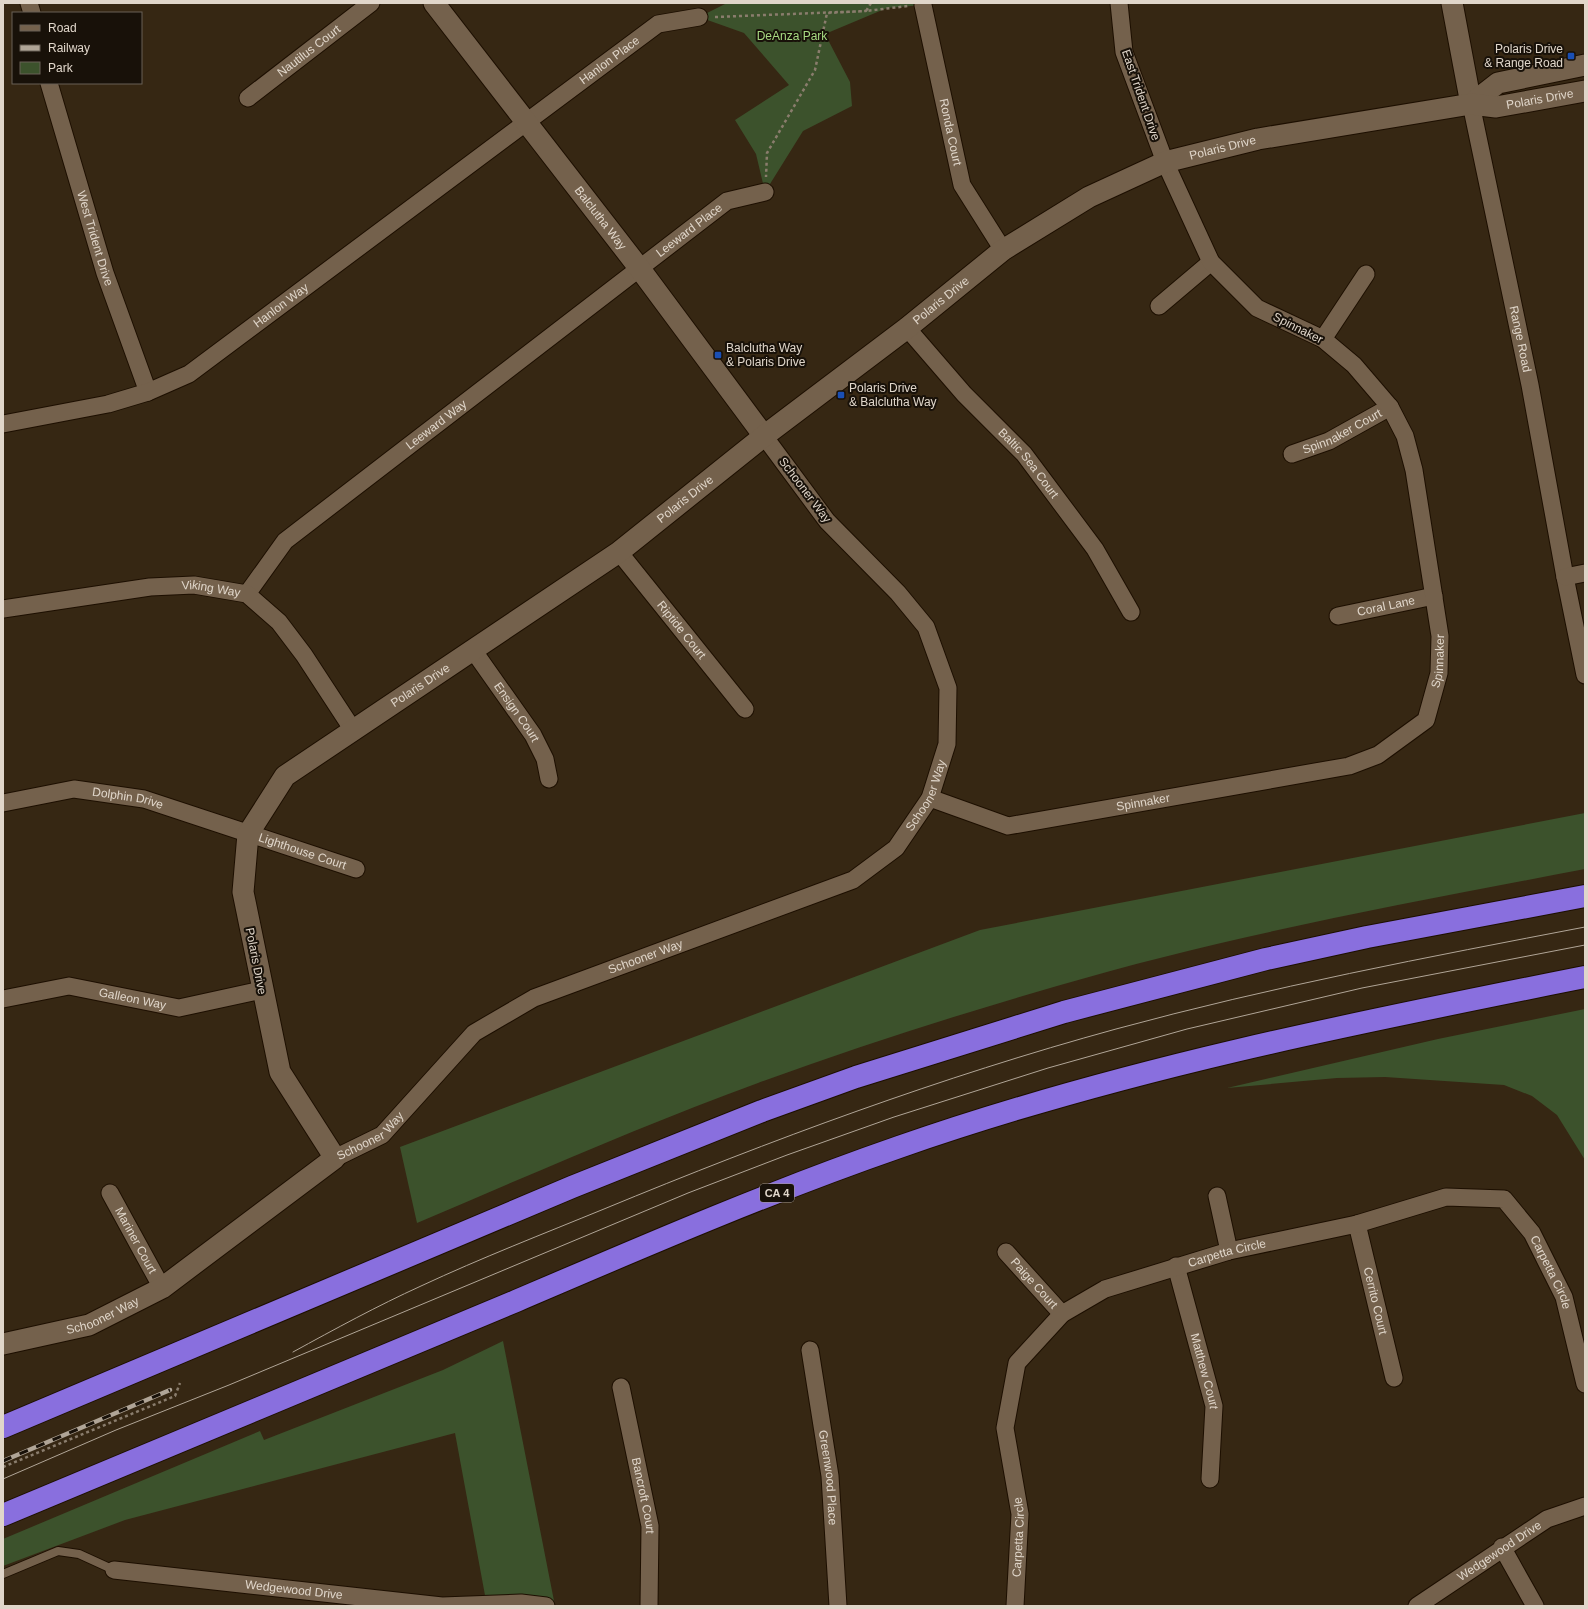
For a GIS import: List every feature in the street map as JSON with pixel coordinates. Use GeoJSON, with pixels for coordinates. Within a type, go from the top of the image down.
{"type":"FeatureCollection","features":[{"type":"Feature","properties":{"kind":"highway"},"geometry":{"type":"LineString","coordinates":[[3,1427],[572,1187],[762,1111],[856,1077],[1064,1012],[1266,959],[1367,937],[1585,896]]}},
{"type":"Feature","properties":{"kind":"highway","name":"CA 4"},"geometry":{"type":"LineString","coordinates":[[3,1515],[696,1225],[898,1147],[996,1116],[1192,1061],[1303,1035],[1585,977]]}},
{"type":"Feature","properties":{"kind":"street","name":"Nautilus Court"},"geometry":{"type":"LineString","coordinates":[[248,98],[371,3]]}},
{"type":"Feature","properties":{"kind":"street","name":"Balclutha Way"},"geometry":{"type":"LineString","coordinates":[[434,3],[640,269],[764,436]]}},
{"type":"Feature","properties":{"kind":"street","name":"East Trident Drive"},"geometry":{"type":"LineString","coordinates":[[1118,3],[1124,52],[1165,162]]}},
{"type":"Feature","properties":{"kind":"street","name":"Range Road"},"geometry":{"type":"LineString","coordinates":[[1452,3],[1471,104],[1530,385],[1565,577],[1585,675]]}},
{"type":"Feature","properties":{"kind":"street","name":"Ronda Court"},"geometry":{"type":"LineString","coordinates":[[923,4],[962,185],[1003,250]]}},
{"type":"Feature","properties":{"kind":"street","name":"Hanlon Place"},"geometry":{"type":"LineString","coordinates":[[526,121],[658,24],[699,17]]}},
{"type":"Feature","properties":{"kind":"street","name":"Polaris Drive"},"geometry":{"type":"LineString","coordinates":[[1471,104],[1498,83],[1585,65]]}},
{"type":"Feature","properties":{"kind":"street","name":"West Trident Drive"},"geometry":{"type":"LineString","coordinates":[[49,84],[105,273],[148,392]]}},
{"type":"Feature","properties":{"kind":"street","name":"Polaris Drive"},"geometry":{"type":"LineString","coordinates":[[336,1158],[280,1072],[243,892],[248,834],[285,776],[619,552],[764,436],[907,328],[1003,250],[1089,197],[1165,162],[1258,139],[1471,104],[1496,107],[1585,92]]}},
{"type":"Feature","properties":{"kind":"street","name":"Hanlon Way"},"geometry":{"type":"LineString","coordinates":[[3,424],[108,404],[148,392],[189,374],[526,121]]}},
{"type":"Feature","properties":{"kind":"street","name":"Spinnaker"},"geometry":{"type":"LineString","coordinates":[[930,798],[1008,826],[1349,766],[1378,755],[1426,720],[1439,673],[1440,636],[1414,470],[1405,436],[1390,407],[1354,366],[1323,339],[1257,308],[1211,262],[1165,162]]}},
{"type":"Feature","properties":{"kind":"street","name":"Leeward Place"},"geometry":{"type":"LineString","coordinates":[[640,269],[727,201],[765,192]]}},
{"type":"Feature","properties":{"kind":"street"},"geometry":{"type":"LineString","coordinates":[[1159,306],[1211,262]]}},
{"type":"Feature","properties":{"kind":"street","name":"Leeward Way"},"geometry":{"type":"LineString","coordinates":[[246,594],[285,541],[640,269]]}},
{"type":"Feature","properties":{"kind":"street"},"geometry":{"type":"LineString","coordinates":[[1323,339],[1366,274]]}},
{"type":"Feature","properties":{"kind":"street","name":"Baltic Sea Court"},"geometry":{"type":"LineString","coordinates":[[907,328],[964,394],[1024,454],[1095,549],[1131,612]]}},
{"type":"Feature","properties":{"kind":"street","name":"Spinnaker Court"},"geometry":{"type":"LineString","coordinates":[[1292,454],[1329,441],[1390,407]]}},
{"type":"Feature","properties":{"kind":"street","name":"Schooner Way"},"geometry":{"type":"LineString","coordinates":[[3,1344],[89,1326],[162,1288],[336,1158],[382,1135],[474,1033],[534,998],[853,880],[896,848],[930,798],[947,744],[948,688],[926,627],[898,593],[826,521],[764,436]]}},
{"type":"Feature","properties":{"kind":"street","name":"Riptide Court"},"geometry":{"type":"LineString","coordinates":[[619,552],[744,709]]}},
{"type":"Feature","properties":{"kind":"street"},"geometry":{"type":"LineString","coordinates":[[1565,577],[1585,573]]}},
{"type":"Feature","properties":{"kind":"street","name":"Viking Way"},"geometry":{"type":"LineString","coordinates":[[3,609],[150,587],[194,584],[246,594],[279,622],[304,655],[353,730]]}},
{"type":"Feature","properties":{"kind":"street","name":"Coral Lane"},"geometry":{"type":"LineString","coordinates":[[1338,616],[1434,596]]}},
{"type":"Feature","properties":{"kind":"street","name":"Ensign Court"},"geometry":{"type":"LineString","coordinates":[[473,650],[533,735],[545,759],[549,779]]}},
{"type":"Feature","properties":{"kind":"street","name":"Dolphin Drive"},"geometry":{"type":"LineString","coordinates":[[3,803],[74,789],[144,799],[248,834]]}},
{"type":"Feature","properties":{"kind":"street","name":"Lighthouse Court"},"geometry":{"type":"LineString","coordinates":[[248,834],[356,869]]}},
{"type":"Feature","properties":{"kind":"street","name":"Galleon Way"},"geometry":{"type":"LineString","coordinates":[[3,1000],[69,986],[179,1008],[262,990]]}},
{"type":"Feature","properties":{"kind":"street","name":"Mariner Court"},"geometry":{"type":"LineString","coordinates":[[110,1193],[162,1288]]}},
{"type":"Feature","properties":{"kind":"street"},"geometry":{"type":"LineString","coordinates":[[1217,1196],[1229,1251]]}},
{"type":"Feature","properties":{"kind":"street","name":"Carpetta Circle"},"geometry":{"type":"LineString","coordinates":[[1015,1606],[1020,1514],[1004,1428],[1016,1363],[1062,1314],[1105,1289],[1229,1251],[1357,1224],[1446,1197],[1504,1198],[1532,1233],[1564,1297],[1585,1384]]}},
{"type":"Feature","properties":{"kind":"street","name":"Cerrito Court"},"geometry":{"type":"LineString","coordinates":[[1357,1224],[1394,1378]]}},
{"type":"Feature","properties":{"kind":"street","name":"Paige Court"},"geometry":{"type":"LineString","coordinates":[[1006,1252],[1062,1314]]}},
{"type":"Feature","properties":{"kind":"street","name":"Matthew Court"},"geometry":{"type":"LineString","coordinates":[[1176,1266],[1214,1406],[1210,1479]]}},
{"type":"Feature","properties":{"kind":"street","name":"Greenwood Place"},"geometry":{"type":"LineString","coordinates":[[810,1350],[830,1476],[838,1606]]}},
{"type":"Feature","properties":{"kind":"street","name":"Bancroft Court"},"geometry":{"type":"LineString","coordinates":[[621,1387],[650,1526],[649,1606]]}},
{"type":"Feature","properties":{"kind":"street","name":"Wedgewood Drive"},"geometry":{"type":"LineString","coordinates":[[1417,1606],[1502,1547],[1546,1519],[1585,1506]]}},
{"type":"Feature","properties":{"kind":"street"},"geometry":{"type":"LineString","coordinates":[[1502,1547],[1535,1606]]}},
{"type":"Feature","properties":{"kind":"street","name":"Wedgewood Drive"},"geometry":{"type":"LineString","coordinates":[[114,1570],[442,1606],[521,1604],[546,1606]]}},
{"type":"Feature","properties":{"kind":"lane"},"geometry":{"type":"LineString","coordinates":[[3,1574],[58,1551],[79,1554],[114,1570]]}},
{"type":"Feature","properties":{"kind":"path"},"geometry":{"type":"LineString","coordinates":[[866,11],[871,3]]}},
{"type":"Feature","properties":{"kind":"path"},"geometry":{"type":"LineString","coordinates":[[765,192],[767,153],[815,70],[827,13],[866,11],[923,4]]}},
{"type":"Feature","properties":{"kind":"path"},"geometry":{"type":"LineString","coordinates":[[699,17],[866,11]]}},
{"type":"Feature","properties":{"kind":"path"},"geometry":{"type":"LineString","coordinates":[[3,1467],[175,1396],[180,1383]]}},
{"type":"Feature","properties":{"kind":"green space","name":"DeAnza Park"},"geometry":{"type":"Polygon","coordinates":[[[727,3],[923,3],[923,5],[887,8],[825,34],[850,82],[852,106],[803,131],[765,192],[756,154],[735,120],[789,85],[744,33],[699,17],[727,3]]]}},
{"type":"Feature","properties":{"kind":"green space"},"geometry":{"type":"Polygon","coordinates":[[[1585,813],[1585,869],[1320,921],[1253,936],[1122,968],[982,1008],[832,1057],[715,1099],[417,1223],[400,1147],[980,930],[1585,813]]]}},
{"type":"Feature","properties":{"kind":"green space"},"geometry":{"type":"Polygon","coordinates":[[[1585,1009],[1585,1160],[1557,1115],[1532,1096],[1504,1085],[1385,1077],[1337,1078],[1227,1088],[1438,1039],[1585,1009]]]}},
{"type":"Feature","properties":{"kind":"green space"},"geometry":{"type":"Polygon","coordinates":[[[503,1341],[555,1606],[487,1606],[455,1433],[125,1520],[3,1566],[3,1539],[260,1431],[264,1440],[443,1370],[503,1341]]]}},
{"type":"Feature","properties":{"kind":"tram line"},"geometry":{"type":"LineString","coordinates":[[293,1352],[388,1302],[489,1256],[667,1183],[793,1134],[921,1089],[1051,1048],[1174,1014],[1291,986],[1408,961],[1585,927]]}},
{"type":"Feature","properties":{"kind":"tram line"},"geometry":{"type":"LineString","coordinates":[[3,1479],[116,1430],[229,1385],[688,1193],[787,1155],[894,1117],[1048,1068],[1187,1029],[1362,988],[1585,945]]}},
{"type":"Feature","properties":{"kind":"railway"},"geometry":{"type":"LineString","coordinates":[[3,1461],[170,1390]]}},
{"type":"Feature","properties":{"kind":"place","name":"Polaris Drive & Range Road"},"geometry":{"type":"Point","coordinates":[1571,56]}},
{"type":"Feature","properties":{"kind":"place","name":"Balclutha Way & Polaris Drive"},"geometry":{"type":"Point","coordinates":[718,355]}},
{"type":"Feature","properties":{"kind":"place","name":"Polaris Drive & Balclutha Way"},"geometry":{"type":"Point","coordinates":[841,395]}}]}
